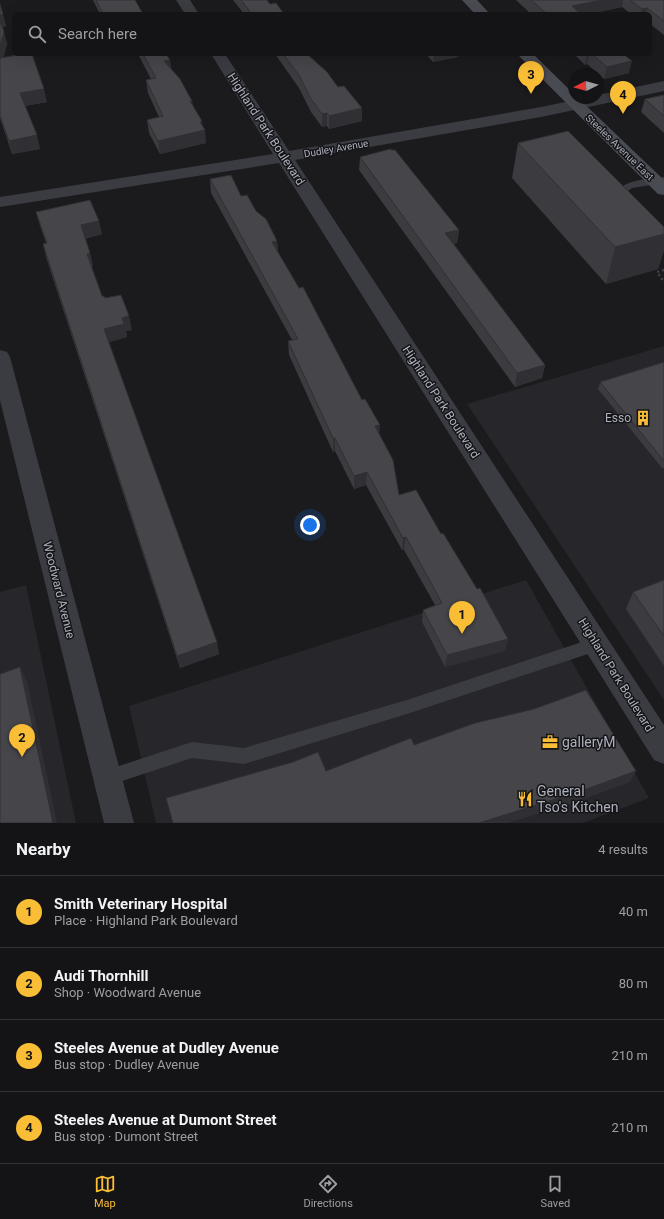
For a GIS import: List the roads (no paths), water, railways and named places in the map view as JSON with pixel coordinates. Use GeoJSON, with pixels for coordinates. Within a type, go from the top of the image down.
{"type":"FeatureCollection","features":[{"type":"Feature","properties":{"kind":"main road"},"geometry":{"type":"LineString","coordinates":[[469,0],[481,12]]}},
{"type":"Feature","properties":{"kind":"main road","name":"Steeles Avenue East"},"geometry":{"type":"LineString","coordinates":[[526,56],[661,184]]}},
{"type":"Feature","properties":{"kind":"street"},"geometry":{"type":"LineString","coordinates":[[183,0],[191,12]]}},
{"type":"Feature","properties":{"kind":"street","name":"Highland Park Boulevard"},"geometry":{"type":"LineString","coordinates":[[219,56],[664,750]]}},
{"type":"Feature","properties":{"kind":"street","name":"Dudley Avenue"},"geometry":{"type":"LineString","coordinates":[[0,202],[284,157],[576,105],[664,86]]}},
{"type":"Feature","properties":{"kind":"street","name":"Woodward Avenue"},"geometry":{"type":"LineString","coordinates":[[0,356],[119,823]]}},
{"type":"Feature","properties":{"kind":"lane"},"geometry":{"type":"LineString","coordinates":[[626,208],[618,199],[620,192],[626,186],[661,184]]}},
{"type":"Feature","properties":{"kind":"lane"},"geometry":{"type":"LineString","coordinates":[[107,778],[192,750],[244,756],[410,706],[597,644]]}},
{"type":"Feature","properties":{"kind":"place","name":"Steeles Avenue at Dudley Avenue"},"geometry":{"type":"Point","coordinates":[531,94]}},
{"type":"Feature","properties":{"kind":"place","name":"Steeles Avenue at Dumont Street"},"geometry":{"type":"Point","coordinates":[623,114]}},
{"type":"Feature","properties":{"kind":"place","name":"Esso"},"geometry":{"type":"Point","coordinates":[643,418]}},
{"type":"Feature","properties":{"kind":"place","name":"Smith Veterinary Hospital"},"geometry":{"type":"Point","coordinates":[462,634]}},
{"type":"Feature","properties":{"kind":"place","name":"galleryM"},"geometry":{"type":"Point","coordinates":[550,742]}},
{"type":"Feature","properties":{"kind":"place","name":"Audi Thornhill"},"geometry":{"type":"Point","coordinates":[22,757]}},
{"type":"Feature","properties":{"kind":"place","name":"General Tso's Kitchen"},"geometry":{"type":"Point","coordinates":[525,799]}}]}
